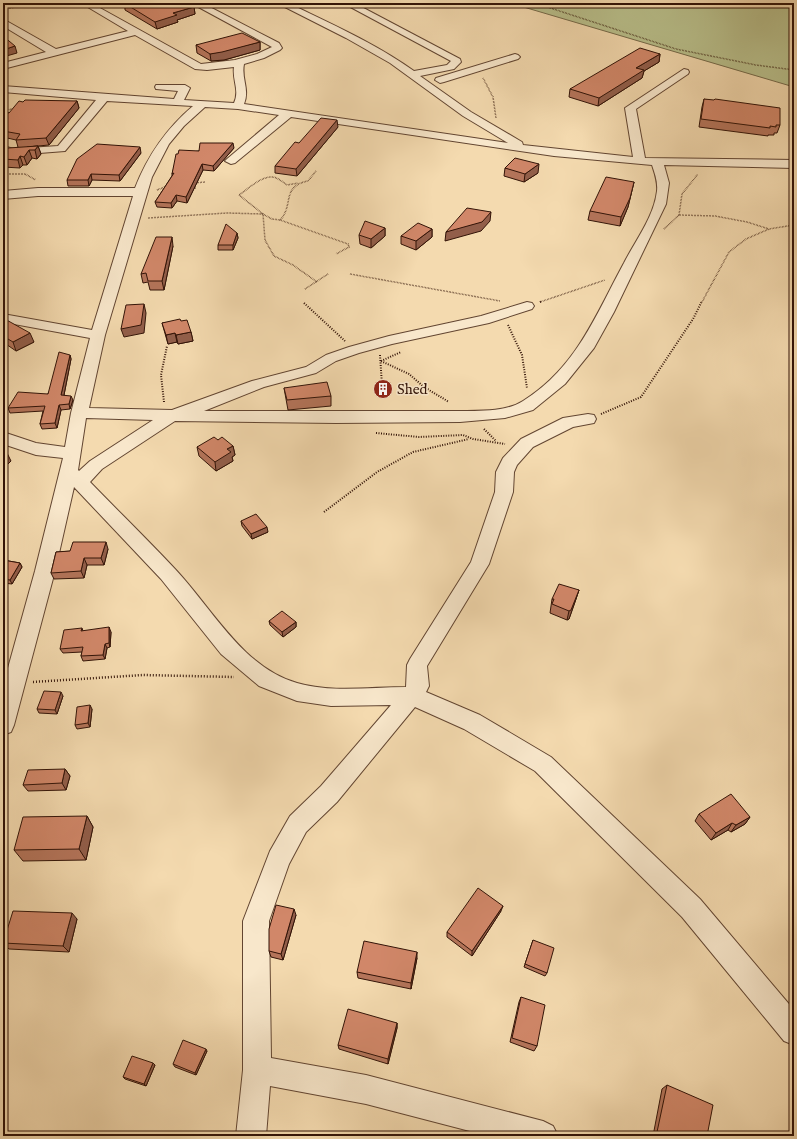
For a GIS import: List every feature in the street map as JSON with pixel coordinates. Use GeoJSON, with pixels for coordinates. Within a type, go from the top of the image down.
{"type":"FeatureCollection","features":[{"type":"Feature","properties":{"kind":"street"},"geometry":{"type":"LineString","coordinates":[[85,3],[195,66],[214,67],[240,61],[272,51],[276,48],[276,45],[195,3]]}},
{"type":"Feature","properties":{"kind":"street"},"geometry":{"type":"LineString","coordinates":[[281,3],[349,36],[414,74],[467,114],[524,148]]}},
{"type":"Feature","properties":{"kind":"street"},"geometry":{"type":"LineString","coordinates":[[347,3],[427,46],[455,59],[456,62],[450,67],[414,74]]}},
{"type":"Feature","properties":{"kind":"street"},"geometry":{"type":"LineString","coordinates":[[3,22],[53,52]]}},
{"type":"Feature","properties":{"kind":"street"},"geometry":{"type":"LineString","coordinates":[[3,66],[135,32]]}},
{"type":"Feature","properties":{"kind":"street"},"geometry":{"type":"LineString","coordinates":[[427,84],[515,57]]}},
{"type":"Feature","properties":{"kind":"street"},"geometry":{"type":"LineString","coordinates":[[238,106],[243,97],[243,89],[236,74],[240,61]]}},
{"type":"Feature","properties":{"kind":"street"},"geometry":{"type":"LineString","coordinates":[[178,102],[195,66]]}},
{"type":"Feature","properties":{"kind":"street"},"geometry":{"type":"LineString","coordinates":[[640,161],[630,108],[684,72]]}},
{"type":"Feature","properties":{"kind":"street"},"geometry":{"type":"LineString","coordinates":[[160,88],[185,88]]}},
{"type":"Feature","properties":{"kind":"street"},"geometry":{"type":"LineString","coordinates":[[3,89],[104,98],[238,106],[554,153],[657,162],[794,164]]}},
{"type":"Feature","properties":{"kind":"street"},"geometry":{"type":"LineString","coordinates":[[3,149],[14,152],[61,149],[104,98]]}},
{"type":"Feature","properties":{"kind":"street"},"geometry":{"type":"LineString","coordinates":[[3,725],[73,469],[79,413],[98,335],[147,171],[162,143],[178,124],[202,104]]}},
{"type":"Feature","properties":{"kind":"street"},"geometry":{"type":"LineString","coordinates":[[231,161],[289,113]]}},
{"type":"Feature","properties":{"kind":"street"},"geometry":{"type":"LineString","coordinates":[[79,413],[171,416],[369,418],[472,416],[502,413],[526,407],[552,386],[577,360],[598,331],[623,277],[660,206],[664,184],[657,162]]}},
{"type":"Feature","properties":{"kind":"street"},"geometry":{"type":"LineString","coordinates":[[3,195],[38,192],[140,194]]}},
{"type":"Feature","properties":{"kind":"street"},"geometry":{"type":"LineString","coordinates":[[73,469],[96,465],[171,416],[213,402],[258,384],[311,370],[331,358],[354,350],[389,340],[460,326],[527,306]]}},
{"type":"Feature","properties":{"kind":"street"},"geometry":{"type":"LineString","coordinates":[[3,318],[98,335]]}},
{"type":"Feature","properties":{"kind":"street"},"geometry":{"type":"LineString","coordinates":[[251,1136],[257,1070],[256,921],[278,859],[298,824],[329,794],[412,696],[418,686],[417,665],[480,564],[504,492],[505,472],[509,462],[527,443],[569,422],[588,419]]}},
{"type":"Feature","properties":{"kind":"street"},"geometry":{"type":"LineString","coordinates":[[3,438],[17,444],[43,451],[73,469],[168,574],[228,648],[266,680],[297,692],[331,697],[412,696],[472,722],[543,764],[691,908],[794,1031]]}},
{"type":"Feature","properties":{"kind":"street"},"geometry":{"type":"LineString","coordinates":[[257,1070],[298,1075],[363,1088],[543,1136]]}},
{"type":"Feature","properties":{"kind":"path"},"geometry":{"type":"LineString","coordinates":[[3,9],[43,3]]}},
{"type":"Feature","properties":{"kind":"path"},"geometry":{"type":"LineString","coordinates":[[536,3],[676,49],[738,62],[794,70]]}},
{"type":"Feature","properties":{"kind":"path"},"geometry":{"type":"LineString","coordinates":[[477,69],[493,92],[497,110],[495,130]]}},
{"type":"Feature","properties":{"kind":"path"},"geometry":{"type":"LineString","coordinates":[[662,232],[679,215],[682,194],[699,173],[698,162]]}},
{"type":"Feature","properties":{"kind":"path"},"geometry":{"type":"LineString","coordinates":[[316,171],[308,181],[287,185],[273,177],[265,179],[239,195],[263,214],[272,219],[280,220],[348,244],[349,247],[347,250],[336,254]]}},
{"type":"Feature","properties":{"kind":"path"},"geometry":{"type":"LineString","coordinates":[[3,174],[25,173],[32,175],[36,179],[38,192]]}},
{"type":"Feature","properties":{"kind":"path"},"geometry":{"type":"LineString","coordinates":[[192,183],[205,182]]}},
{"type":"Feature","properties":{"kind":"path"},"geometry":{"type":"LineString","coordinates":[[280,220],[284,216],[290,192],[298,183]]}},
{"type":"Feature","properties":{"kind":"path"},"geometry":{"type":"LineString","coordinates":[[140,194],[169,186]]}},
{"type":"Feature","properties":{"kind":"path"},"geometry":{"type":"LineString","coordinates":[[190,188],[197,188]]}},
{"type":"Feature","properties":{"kind":"path"},"geometry":{"type":"LineString","coordinates":[[132,220],[206,214],[263,214]]}},
{"type":"Feature","properties":{"kind":"path"},"geometry":{"type":"LineString","coordinates":[[263,214],[265,240],[274,256],[317,282]]}},
{"type":"Feature","properties":{"kind":"path"},"geometry":{"type":"LineString","coordinates":[[679,215],[715,216],[747,222],[769,229]]}},
{"type":"Feature","properties":{"kind":"path"},"geometry":{"type":"LineString","coordinates":[[588,419],[642,397],[693,319],[729,252],[746,239],[769,229],[794,225]]}},
{"type":"Feature","properties":{"kind":"path"},"geometry":{"type":"LineString","coordinates":[[305,289],[328,274]]}},
{"type":"Feature","properties":{"kind":"path"},"geometry":{"type":"LineString","coordinates":[[350,274],[527,306],[607,279],[623,277]]}},
{"type":"Feature","properties":{"kind":"path"},"geometry":{"type":"LineString","coordinates":[[304,303],[354,350]]}},
{"type":"Feature","properties":{"kind":"path"},"geometry":{"type":"LineString","coordinates":[[504,313],[506,322],[521,346],[528,380],[526,386],[528,398],[526,407]]}},
{"type":"Feature","properties":{"kind":"path"},"geometry":{"type":"LineString","coordinates":[[167,346],[161,375],[164,407],[171,416]]}},
{"type":"Feature","properties":{"kind":"path"},"geometry":{"type":"LineString","coordinates":[[324,512],[383,468],[413,452],[469,439],[497,441],[472,416],[424,387],[409,374],[381,361],[382,385]]}},
{"type":"Feature","properties":{"kind":"path"},"geometry":{"type":"LineString","coordinates":[[370,432],[419,437],[463,435],[469,439]]}},
{"type":"Feature","properties":{"kind":"path"},"geometry":{"type":"LineString","coordinates":[[14,683],[143,675],[235,677]]}},
{"type":"Feature","properties":{"kind":"green space"},"geometry":{"type":"Polygon","coordinates":[[[510,3],[794,3],[794,87],[510,3]]]}},
{"type":"Feature","properties":{"kind":"building"},"geometry":{"type":"Polygon","coordinates":[[[124,3],[186,3],[194,7],[173,13],[177,15],[155,22],[124,3]]]}},
{"type":"Feature","properties":{"kind":"building"},"geometry":{"type":"Polygon","coordinates":[[[242,33],[260,42],[210,54],[196,45],[242,33]]]}},
{"type":"Feature","properties":{"kind":"building"},"geometry":{"type":"Polygon","coordinates":[[[3,36],[15,46],[3,50],[3,36]]]}},
{"type":"Feature","properties":{"kind":"building"},"geometry":{"type":"Polygon","coordinates":[[[640,48],[660,54],[636,68],[644,70],[599,98],[570,89],[640,48]]]}},
{"type":"Feature","properties":{"kind":"building"},"geometry":{"type":"Polygon","coordinates":[[[704,99],[715,99],[780,108],[780,125],[776,125],[776,127],[770,126],[770,128],[701,119],[704,99]]]}},
{"type":"Feature","properties":{"kind":"building"},"geometry":{"type":"Polygon","coordinates":[[[25,100],[77,101],[46,138],[16,140],[20,134],[3,131],[3,112],[9,113],[19,101],[23,102],[25,100]]]}},
{"type":"Feature","properties":{"kind":"building"},"geometry":{"type":"Polygon","coordinates":[[[321,118],[337,120],[296,169],[275,166],[295,142],[299,143],[321,118]]]}},
{"type":"Feature","properties":{"kind":"building"},"geometry":{"type":"Polygon","coordinates":[[[200,143],[233,143],[213,166],[202,164],[186,197],[176,195],[171,203],[155,202],[174,173],[172,174],[176,154],[178,154],[179,150],[199,151],[200,143]]]}},
{"type":"Feature","properties":{"kind":"building"},"geometry":{"type":"Polygon","coordinates":[[[97,144],[140,147],[119,175],[91,174],[88,180],[67,180],[77,159],[97,144]]]}},
{"type":"Feature","properties":{"kind":"building"},"geometry":{"type":"Polygon","coordinates":[[[38,146],[35,150],[29,150],[24,157],[20,156],[18,160],[3,159],[3,154],[8,148],[38,146]]]}},
{"type":"Feature","properties":{"kind":"building"},"geometry":{"type":"Polygon","coordinates":[[[515,158],[539,164],[525,174],[505,168],[515,158]]]}},
{"type":"Feature","properties":{"kind":"building"},"geometry":{"type":"Polygon","coordinates":[[[606,177],[634,182],[630,198],[621,217],[590,211],[606,177]]]}},
{"type":"Feature","properties":{"kind":"building"},"geometry":{"type":"Polygon","coordinates":[[[467,208],[491,212],[482,222],[446,232],[467,208]]]}},
{"type":"Feature","properties":{"kind":"building"},"geometry":{"type":"Polygon","coordinates":[[[365,221],[385,228],[371,239],[359,235],[365,221]]]}},
{"type":"Feature","properties":{"kind":"building"},"geometry":{"type":"Polygon","coordinates":[[[418,223],[432,229],[416,241],[401,236],[418,223]]]}},
{"type":"Feature","properties":{"kind":"building"},"geometry":{"type":"Polygon","coordinates":[[[226,224],[237,233],[233,245],[218,245],[226,224]]]}},
{"type":"Feature","properties":{"kind":"building"},"geometry":{"type":"Polygon","coordinates":[[[156,237],[172,237],[162,281],[148,281],[146,273],[141,274],[156,237]]]}},
{"type":"Feature","properties":{"kind":"building"},"geometry":{"type":"Polygon","coordinates":[[[144,304],[141,325],[121,329],[126,305],[144,304]]]}},
{"type":"Feature","properties":{"kind":"building"},"geometry":{"type":"Polygon","coordinates":[[[3,318],[30,333],[13,342],[3,336],[3,318]]]}},
{"type":"Feature","properties":{"kind":"building"},"geometry":{"type":"Polygon","coordinates":[[[180,319],[181,321],[187,320],[191,332],[166,335],[162,323],[180,319]]]}},
{"type":"Feature","properties":{"kind":"building"},"geometry":{"type":"Polygon","coordinates":[[[59,352],[70,355],[61,395],[71,396],[69,404],[59,405],[55,423],[40,424],[45,406],[8,408],[18,392],[48,394],[59,352]]]}},
{"type":"Feature","properties":{"kind":"building"},"geometry":{"type":"Polygon","coordinates":[[[327,382],[331,396],[287,400],[284,388],[327,382]]]}},
{"type":"Feature","properties":{"kind":"building"},"geometry":{"type":"Polygon","coordinates":[[[214,437],[218,440],[222,437],[233,446],[227,449],[231,452],[215,462],[197,447],[214,437]]]}},
{"type":"Feature","properties":{"kind":"building"},"geometry":{"type":"Polygon","coordinates":[[[256,514],[267,527],[251,534],[241,521],[256,514]]]}},
{"type":"Feature","properties":{"kind":"building"},"geometry":{"type":"Polygon","coordinates":[[[73,542],[106,542],[101,558],[84,558],[81,571],[51,573],[56,552],[70,551],[73,542]]]}},
{"type":"Feature","properties":{"kind":"building"},"geometry":{"type":"Polygon","coordinates":[[[3,560],[20,563],[10,580],[3,579],[3,560]]]}},
{"type":"Feature","properties":{"kind":"building"},"geometry":{"type":"Polygon","coordinates":[[[559,584],[579,590],[571,610],[569,611],[552,604],[554,599],[552,599],[559,584]]]}},
{"type":"Feature","properties":{"kind":"building"},"geometry":{"type":"Polygon","coordinates":[[[282,611],[296,622],[282,632],[269,621],[282,611]]]}},
{"type":"Feature","properties":{"kind":"building"},"geometry":{"type":"Polygon","coordinates":[[[109,627],[109,643],[105,644],[103,655],[81,656],[83,647],[60,649],[64,630],[82,628],[81,631],[109,627]]]}},
{"type":"Feature","properties":{"kind":"building"},"geometry":{"type":"Polygon","coordinates":[[[44,691],[61,692],[55,710],[37,709],[44,691]]]}},
{"type":"Feature","properties":{"kind":"building"},"geometry":{"type":"Polygon","coordinates":[[[90,705],[88,723],[75,725],[77,707],[90,705]]]}},
{"type":"Feature","properties":{"kind":"building"},"geometry":{"type":"Polygon","coordinates":[[[65,769],[62,783],[23,785],[28,770],[65,769]]]}},
{"type":"Feature","properties":{"kind":"building"},"geometry":{"type":"Polygon","coordinates":[[[731,794],[750,817],[736,825],[732,823],[716,833],[699,814],[731,794]]]}},
{"type":"Feature","properties":{"kind":"building"},"geometry":{"type":"Polygon","coordinates":[[[87,816],[79,849],[14,850],[23,817],[87,816]]]}},
{"type":"Feature","properties":{"kind":"building"},"geometry":{"type":"Polygon","coordinates":[[[478,888],[503,906],[472,951],[447,932],[478,888]]]}},
{"type":"Feature","properties":{"kind":"building"},"geometry":{"type":"Polygon","coordinates":[[[276,905],[294,909],[281,954],[269,951],[269,929],[276,905]]]}},
{"type":"Feature","properties":{"kind":"building"},"geometry":{"type":"Polygon","coordinates":[[[13,911],[72,913],[63,946],[3,943],[13,911]]]}},
{"type":"Feature","properties":{"kind":"building"},"geometry":{"type":"Polygon","coordinates":[[[533,940],[554,948],[547,973],[525,964],[533,940]]]}},
{"type":"Feature","properties":{"kind":"building"},"geometry":{"type":"Polygon","coordinates":[[[364,941],[417,952],[411,983],[357,972],[364,941]]]}},
{"type":"Feature","properties":{"kind":"building"},"geometry":{"type":"Polygon","coordinates":[[[521,997],[545,1005],[537,1046],[512,1038],[521,997]]]}},
{"type":"Feature","properties":{"kind":"building"},"geometry":{"type":"Polygon","coordinates":[[[348,1009],[397,1023],[388,1059],[338,1045],[348,1009]]]}},
{"type":"Feature","properties":{"kind":"building"},"geometry":{"type":"Polygon","coordinates":[[[183,1040],[206,1049],[195,1073],[173,1064],[183,1040]]]}},
{"type":"Feature","properties":{"kind":"building"},"geometry":{"type":"Polygon","coordinates":[[[132,1056],[153,1063],[144,1084],[123,1077],[132,1056]]]}},
{"type":"Feature","properties":{"kind":"building"},"geometry":{"type":"Polygon","coordinates":[[[667,1085],[713,1105],[707,1136],[666,1136],[657,1132],[667,1085]]]}},
{"type":"Feature","properties":{"kind":"place","name":"Shed"},"geometry":{"type":"Point","coordinates":[383,389]}}]}
